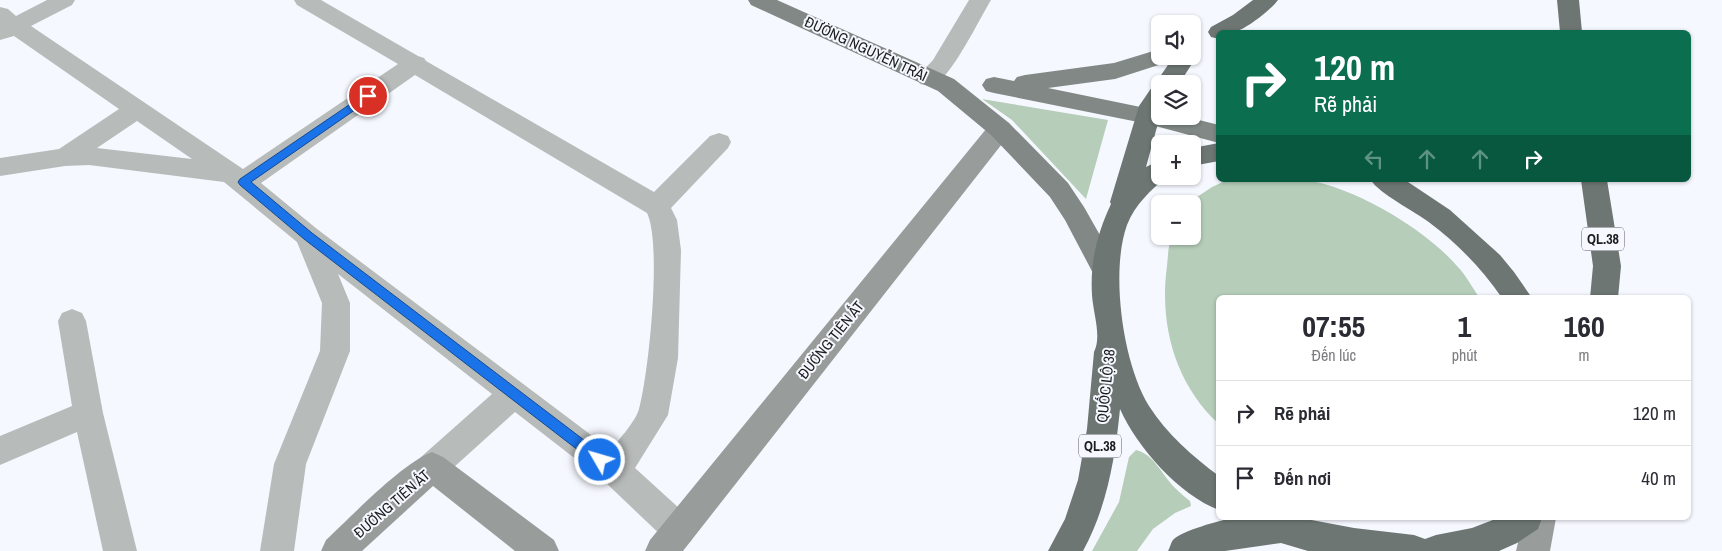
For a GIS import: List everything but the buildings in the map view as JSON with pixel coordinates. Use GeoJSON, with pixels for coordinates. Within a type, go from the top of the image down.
{"type":"FeatureCollection","features":[{"type":"Feature","properties":{"kind":"highway"},"geometry":{"type":"LineString","coordinates":[[1224,30],[1267,0]]}},
{"type":"Feature","properties":{"kind":"highway"},"geometry":{"type":"LineString","coordinates":[[1568,0],[1571,30]]}},
{"type":"Feature","properties":{"kind":"highway"},"geometry":{"type":"LineString","coordinates":[[1201,43],[1216,35]]}},
{"type":"Feature","properties":{"kind":"highway"},"geometry":{"type":"LineString","coordinates":[[1119,216],[1151,106]]}},
{"type":"Feature","properties":{"kind":"highway"},"geometry":{"type":"LineString","coordinates":[[1201,155],[1216,153]]}},
{"type":"Feature","properties":{"kind":"highway"},"geometry":{"type":"LineString","coordinates":[[1151,176],[1143,182],[1124,204],[1112,233],[1104,267],[1106,306],[1111,335],[1122,378],[1139,416],[1164,449],[1216,492]]}},
{"type":"Feature","properties":{"kind":"highway"},"geometry":{"type":"LineString","coordinates":[[1387,182],[1421,202],[1458,230],[1494,267],[1516,295]]}},
{"type":"Feature","properties":{"kind":"highway","name":"QL.38"},"geometry":{"type":"LineString","coordinates":[[1594,182],[1608,266],[1604,295]]}},
{"type":"Feature","properties":{"kind":"highway","name":"QUỐC LỘ 38"},"geometry":{"type":"LineString","coordinates":[[1065,551],[1077,532],[1083,517],[1100,448],[1111,335]]}},
{"type":"Feature","properties":{"kind":"highway"},"geometry":{"type":"LineString","coordinates":[[1436,551],[1484,542],[1514,527],[1523,520]]}},
{"type":"Feature","properties":{"kind":"highway"},"geometry":{"type":"LineString","coordinates":[[1184,551],[1196,544],[1224,534],[1269,523],[1322,544],[1414,551]]}},
{"type":"Feature","properties":{"kind":"main road","name":"ĐƯỜNG NGUYỄN TRÃI"},"geometry":{"type":"LineString","coordinates":[[759,0],[937,81],[1000,129],[1059,190],[1075,214],[1104,267]]}},
{"type":"Feature","properties":{"kind":"main road","name":"ĐƯỜNG NGUYỄN TRÃI"},"geometry":{"type":"LineString","coordinates":[[937,81],[994,85],[1082,77],[1116,71],[1151,60]]}},
{"type":"Feature","properties":{"kind":"main road"},"geometry":{"type":"LineString","coordinates":[[994,85],[1148,116],[1216,133]]}},
{"type":"Feature","properties":{"kind":"street"},"geometry":{"type":"LineString","coordinates":[[5,24],[64,0]]}},
{"type":"Feature","properties":{"kind":"street"},"geometry":{"type":"LineString","coordinates":[[305,0],[416,63],[658,206],[664,220],[668,250],[663,358],[652,415],[615,471]]}},
{"type":"Feature","properties":{"kind":"street"},"geometry":{"type":"LineString","coordinates":[[937,81],[942,65],[980,0]]}},
{"type":"Feature","properties":{"kind":"street"},"geometry":{"type":"LineString","coordinates":[[5,24],[137,109],[237,178],[308,236],[515,393],[615,471],[670,540]]}},
{"type":"Feature","properties":{"kind":"street"},"geometry":{"type":"LineString","coordinates":[[0,167],[89,156],[237,178],[416,63]]}},
{"type":"Feature","properties":{"kind":"street"},"geometry":{"type":"LineString","coordinates":[[64,158],[137,109]]}},
{"type":"Feature","properties":{"kind":"street","name":"ĐƯỜNG TIÊN ẤT"},"geometry":{"type":"LineString","coordinates":[[670,540],[1000,129]]}},
{"type":"Feature","properties":{"kind":"street"},"geometry":{"type":"LineString","coordinates":[[658,206],[719,142]]}},
{"type":"Feature","properties":{"kind":"street"},"geometry":{"type":"LineString","coordinates":[[276,551],[290,464],[335,351],[336,303],[308,236]]}},
{"type":"Feature","properties":{"kind":"street"},"geometry":{"type":"LineString","coordinates":[[72,321],[88,413],[120,551]]}},
{"type":"Feature","properties":{"kind":"street"},"geometry":{"type":"LineString","coordinates":[[432,467],[515,393]]}},
{"type":"Feature","properties":{"kind":"street"},"geometry":{"type":"LineString","coordinates":[[0,451],[88,413]]}},
{"type":"Feature","properties":{"kind":"street","name":"ĐƯỜNG TIÊN ẤT"},"geometry":{"type":"LineString","coordinates":[[338,551],[395,498],[432,467],[542,551]]}},
{"type":"Feature","properties":{"kind":"street"},"geometry":{"type":"LineString","coordinates":[[1533,551],[1540,520]]}},
{"type":"Feature","properties":{"kind":"green space"},"geometry":{"type":"Polygon","coordinates":[[[982,99],[1108,120],[1086,199],[1012,120],[982,99]]]}},
{"type":"Feature","properties":{"kind":"green space"},"geometry":{"type":"Polygon","coordinates":[[[1223,182],[1316,182],[1326,184],[1368,201],[1427,238],[1457,266],[1478,295],[1216,295],[1216,421],[1191,391],[1181,372],[1168,331],[1166,310],[1165,288],[1170,245],[1201,245],[1200,195],[1223,182]]]}},
{"type":"Feature","properties":{"kind":"green space"},"geometry":{"type":"Polygon","coordinates":[[[1136,450],[1153,460],[1170,483],[1190,501],[1191,506],[1175,513],[1153,529],[1137,551],[1092,551],[1119,502],[1129,457],[1136,450]]]}},
{"type":"Feature","properties":{"kind":"route"},"geometry":{"type":"LineString","coordinates":[[368,96],[243,182],[308,236],[600,460]]}}]}
